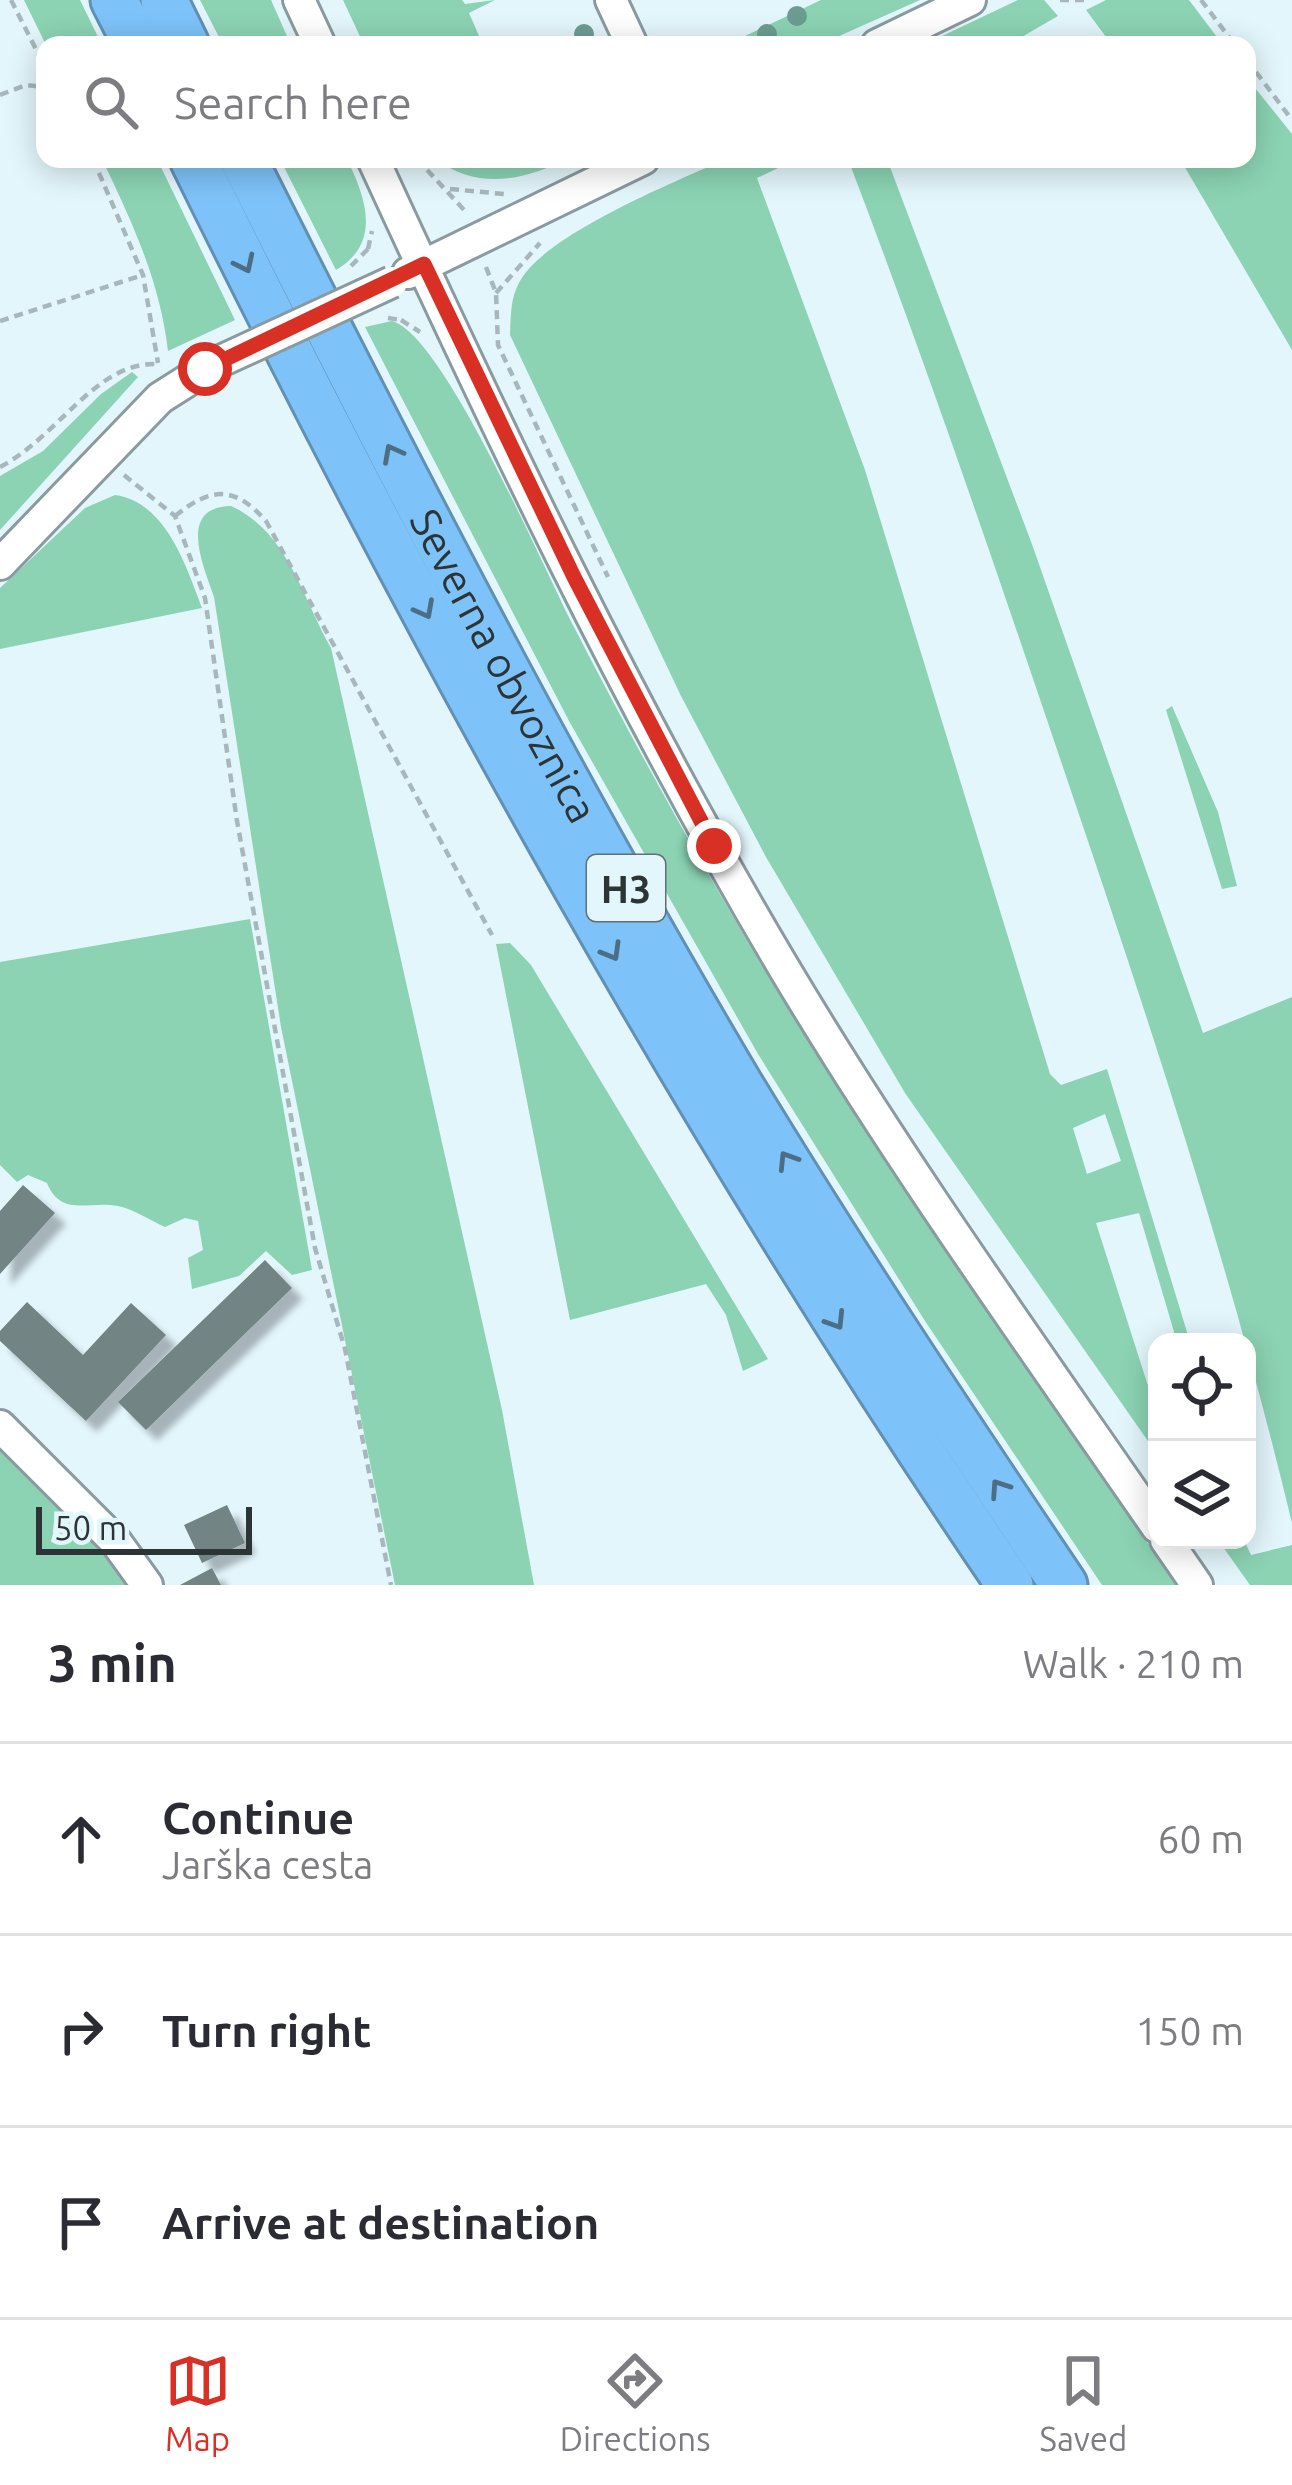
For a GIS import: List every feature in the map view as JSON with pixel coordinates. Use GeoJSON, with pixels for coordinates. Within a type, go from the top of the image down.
{"type":"FeatureCollection","features":[{"type":"Feature","properties":{"kind":"highway"},"geometry":{"type":"LineString","coordinates":[[114,0],[132,36]]}},
{"type":"Feature","properties":{"kind":"highway"},"geometry":{"type":"LineString","coordinates":[[164,0],[182,36]]}},
{"type":"Feature","properties":{"kind":"highway","name":"Severna obvoznica"},"geometry":{"type":"LineString","coordinates":[[197,168],[296,368],[550,844],[655,1028],[881,1393],[1010,1585]]}},
{"type":"Feature","properties":{"kind":"highway","name":"Severna obvoznica"},"geometry":{"type":"LineString","coordinates":[[248,168],[481,622],[630,896],[872,1294],[1064,1585]]}},
{"type":"Feature","properties":{"kind":"street"},"geometry":{"type":"LineString","coordinates":[[299,0],[316,36]]}},
{"type":"Feature","properties":{"kind":"street"},"geometry":{"type":"LineString","coordinates":[[611,0],[628,36]]}},
{"type":"Feature","properties":{"kind":"street"},"geometry":{"type":"LineString","coordinates":[[896,36],[970,0]]}},
{"type":"Feature","properties":{"kind":"street"},"geometry":{"type":"LineString","coordinates":[[377,168],[651,729],[783,966],[915,1176],[1148,1514]]}},
{"type":"Feature","properties":{"kind":"street"},"geometry":{"type":"LineString","coordinates":[[0,564],[173,386],[625,168]]}},
{"type":"Feature","properties":{"kind":"street"},"geometry":{"type":"LineString","coordinates":[[0,1426],[116,1543],[147,1585]]}},
{"type":"Feature","properties":{"kind":"street"},"geometry":{"type":"LineString","coordinates":[[1172,1549],[1196,1585]]}},
{"type":"Feature","properties":{"kind":"path"},"geometry":{"type":"LineString","coordinates":[[11,0],[36,49]]}},
{"type":"Feature","properties":{"kind":"path"},"geometry":{"type":"LineString","coordinates":[[1060,0],[1089,0]]}},
{"type":"Feature","properties":{"kind":"path"},"geometry":{"type":"LineString","coordinates":[[1201,0],[1228,36]]}},
{"type":"Feature","properties":{"kind":"path"},"geometry":{"type":"LineString","coordinates":[[1256,72],[1292,120]]}},
{"type":"Feature","properties":{"kind":"path"},"geometry":{"type":"LineString","coordinates":[[0,95],[36,87]]}},
{"type":"Feature","properties":{"kind":"path"},"geometry":{"type":"LineString","coordinates":[[0,467],[65,420],[118,369],[158,364],[143,275],[97,168]]}},
{"type":"Feature","properties":{"kind":"path"},"geometry":{"type":"LineString","coordinates":[[425,168],[466,212]]}},
{"type":"Feature","properties":{"kind":"path"},"geometry":{"type":"LineString","coordinates":[[368,249],[376,221]]}},
{"type":"Feature","properties":{"kind":"path"},"geometry":{"type":"LineString","coordinates":[[487,269],[496,293],[498,345],[612,584]]}},
{"type":"Feature","properties":{"kind":"path"},"geometry":{"type":"LineString","coordinates":[[0,321],[143,275]]}},
{"type":"Feature","properties":{"kind":"path"},"geometry":{"type":"LineString","coordinates":[[401,320],[428,336]]}},
{"type":"Feature","properties":{"kind":"path"},"geometry":{"type":"LineString","coordinates":[[104,459],[175,516],[205,598],[237,821],[314,1249],[345,1349],[391,1585]]}},
{"type":"Feature","properties":{"kind":"path"},"geometry":{"type":"LineString","coordinates":[[175,516],[201,495],[223,495],[247,500],[266,521],[492,935]]}},
{"type":"Feature","properties":{"kind":"green space"},"geometry":{"type":"Polygon","coordinates":[[[24,0],[80,0],[98,36],[42,36],[24,0]]]}},
{"type":"Feature","properties":{"kind":"green space"},"geometry":{"type":"Polygon","coordinates":[[[200,0],[271,0],[287,36],[218,36],[200,0]]]}},
{"type":"Feature","properties":{"kind":"green space"},"geometry":{"type":"Polygon","coordinates":[[[343,0],[462,0],[465,4],[495,0],[469,13],[479,36],[360,36],[343,0]]]}},
{"type":"Feature","properties":{"kind":"green space"},"geometry":{"type":"Polygon","coordinates":[[[821,0],[920,0],[839,36],[745,36],[821,0]]]}},
{"type":"Feature","properties":{"kind":"green space"},"geometry":{"type":"Polygon","coordinates":[[[1018,0],[1044,0],[1058,16],[1024,36],[942,36],[1018,0]]]}},
{"type":"Feature","properties":{"kind":"green space"},"geometry":{"type":"Polygon","coordinates":[[[1106,0],[1189,0],[1216,36],[1105,36],[1086,10],[1106,0]]]}},
{"type":"Feature","properties":{"kind":"green space"},"geometry":{"type":"Polygon","coordinates":[[[1256,89],[1292,134],[1292,350],[1185,168],[1256,168],[1256,89]]]}},
{"type":"Feature","properties":{"kind":"green space"},"geometry":{"type":"Polygon","coordinates":[[[106,168],[161,168],[235,320],[168,351],[152,276],[106,168]]]}},
{"type":"Feature","properties":{"kind":"green space"},"geometry":{"type":"Polygon","coordinates":[[[285,168],[351,168],[364,204],[365,233],[360,247],[336,270],[285,168]]]}},
{"type":"Feature","properties":{"kind":"green space"},"geometry":{"type":"Polygon","coordinates":[[[450,168],[545,168],[501,179],[450,168]]]}},
{"type":"Feature","properties":{"kind":"green space"},"geometry":{"type":"Polygon","coordinates":[[[706,168],[778,168],[757,178],[865,470],[1050,1074],[1061,1085],[1107,1069],[1187,1333],[1174,1333],[1139,1213],[1096,1223],[1148,1386],[1148,1441],[905,1093],[766,857],[681,696],[510,335],[520,281],[534,263],[583,228],[706,168]],[[1105,1114],[1073,1128],[1087,1174],[1121,1161],[1105,1114]]]}},
{"type":"Feature","properties":{"kind":"green space"},"geometry":{"type":"Polygon","coordinates":[[[851,168],[890,168],[1033,547],[1203,1033],[1292,997],[1292,1523],[1256,1384],[1256,1333],[1242,1333],[1130,968],[961,471],[851,168]]]}},
{"type":"Feature","properties":{"kind":"green space"},"geometry":{"type":"Polygon","coordinates":[[[392,321],[414,336],[438,367],[491,458],[641,753],[746,939],[937,1238],[1176,1585],[1102,1585],[925,1321],[758,1054],[569,721],[365,327],[392,321]]]}},
{"type":"Feature","properties":{"kind":"green space"},"geometry":{"type":"Polygon","coordinates":[[[132,372],[138,377],[0,530],[0,476],[43,451],[101,394],[132,372]]]}},
{"type":"Feature","properties":{"kind":"green space"},"geometry":{"type":"Polygon","coordinates":[[[115,495],[133,500],[161,523],[181,556],[202,608],[0,649],[0,588],[85,508],[115,495]]]}},
{"type":"Feature","properties":{"kind":"green space"},"geometry":{"type":"Polygon","coordinates":[[[231,506],[250,517],[280,549],[331,648],[502,1410],[534,1585],[395,1585],[281,1027],[214,597],[200,554],[199,527],[204,516],[231,506]]]}},
{"type":"Feature","properties":{"kind":"green space"},"geometry":{"type":"Polygon","coordinates":[[[1172,706],[1218,812],[1237,886],[1222,889],[1166,710],[1172,706]]]}},
{"type":"Feature","properties":{"kind":"green space"},"geometry":{"type":"Polygon","coordinates":[[[250,919],[312,1270],[292,1275],[266,1251],[239,1276],[192,1289],[188,1258],[203,1250],[198,1221],[185,1218],[165,1227],[118,1206],[68,1204],[47,1183],[28,1175],[17,1182],[0,1165],[0,962],[250,919]]]}},
{"type":"Feature","properties":{"kind":"green space"},"geometry":{"type":"Polygon","coordinates":[[[510,943],[531,965],[768,1359],[743,1371],[726,1315],[706,1284],[570,1320],[496,944],[510,943]]]}},
{"type":"Feature","properties":{"kind":"green space"},"geometry":{"type":"Polygon","coordinates":[[[0,1447],[58,1502],[130,1585],[0,1585],[0,1447]]]}},
{"type":"Feature","properties":{"kind":"green space"},"geometry":{"type":"Polygon","coordinates":[[[1292,1545],[1292,1585],[1250,1585],[1224,1549],[1248,1549],[1251,1555],[1292,1545]]]}},
{"type":"Feature","properties":{"kind":"building"},"geometry":{"type":"Polygon","coordinates":[[[23,1185],[55,1213],[0,1274],[0,1211],[23,1185]]]}},
{"type":"Feature","properties":{"kind":"building"},"geometry":{"type":"Polygon","coordinates":[[[265,1260],[292,1288],[146,1430],[118,1402],[265,1260]]]}},
{"type":"Feature","properties":{"kind":"building"},"geometry":{"type":"Polygon","coordinates":[[[27,1302],[83,1355],[131,1303],[166,1335],[86,1421],[0,1341],[0,1331],[27,1302]]]}},
{"type":"Feature","properties":{"kind":"building"},"geometry":{"type":"Polygon","coordinates":[[[227,1505],[245,1543],[202,1563],[184,1525],[227,1505]]]}},
{"type":"Feature","properties":{"kind":"building"},"geometry":{"type":"Polygon","coordinates":[[[212,1568],[221,1585],[180,1585],[212,1568]]]}},
{"type":"Feature","properties":{"kind":"route"},"geometry":{"type":"LineString","coordinates":[[205,369],[424,264],[574,577],[714,846]]}}]}
